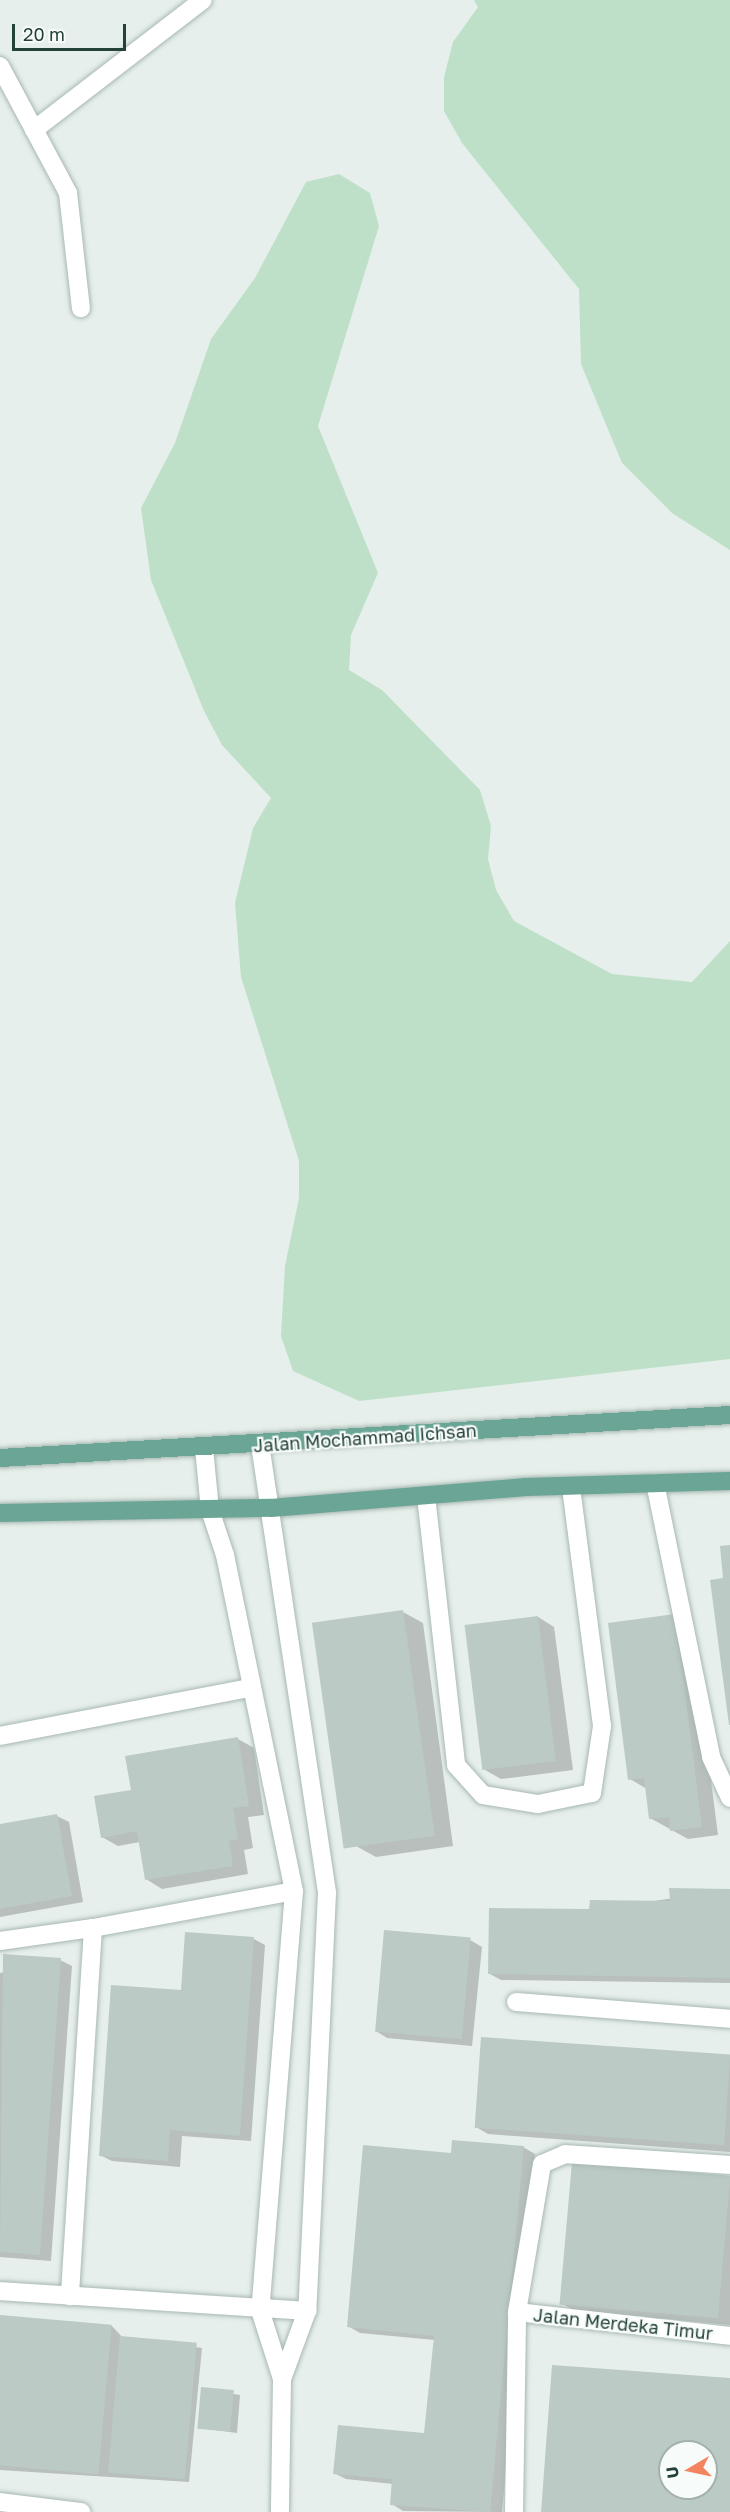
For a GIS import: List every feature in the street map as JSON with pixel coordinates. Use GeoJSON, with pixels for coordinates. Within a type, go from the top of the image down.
{"type":"FeatureCollection","features":[{"type":"Feature","properties":{"kind":"main road","name":"Jalan Mochammad Ichsan"},"geometry":{"type":"LineString","coordinates":[[0,1458],[204,1448],[730,1415]]}},
{"type":"Feature","properties":{"kind":"main road"},"geometry":{"type":"LineString","coordinates":[[0,1513],[271,1508],[571,1486],[730,1481]]}},
{"type":"Feature","properties":{"kind":"street"},"geometry":{"type":"LineString","coordinates":[[34,130],[203,0]]}},
{"type":"Feature","properties":{"kind":"street"},"geometry":{"type":"LineString","coordinates":[[0,66],[68,194],[81,308]]}},
{"type":"Feature","properties":{"kind":"street"},"geometry":{"type":"LineString","coordinates":[[260,1444],[327,1893],[307,2311],[282,2379]]}},
{"type":"Feature","properties":{"kind":"street"},"geometry":{"type":"LineString","coordinates":[[204,1448],[210,1510],[225,1555],[249,1688],[294,1891],[260,2310],[282,2379],[280,2512]]}},
{"type":"Feature","properties":{"kind":"street"},"geometry":{"type":"LineString","coordinates":[[655,1483],[711,1757],[730,1798]]}},
{"type":"Feature","properties":{"kind":"street"},"geometry":{"type":"LineString","coordinates":[[426,1496],[456,1765],[483,1795],[538,1804],[592,1793],[602,1726],[571,1486]]}},
{"type":"Feature","properties":{"kind":"street"},"geometry":{"type":"LineString","coordinates":[[0,1736],[249,1688]]}},
{"type":"Feature","properties":{"kind":"street"},"geometry":{"type":"LineString","coordinates":[[0,1941],[93,1928],[294,1891]]}},
{"type":"Feature","properties":{"kind":"street"},"geometry":{"type":"LineString","coordinates":[[70,2296],[93,1928]]}},
{"type":"Feature","properties":{"kind":"street"},"geometry":{"type":"LineString","coordinates":[[516,2002],[730,2019]]}},
{"type":"Feature","properties":{"kind":"street","name":"Jalan Merdeka Timur"},"geometry":{"type":"LineString","coordinates":[[514,2512],[517,2312],[542,2164],[565,2154],[730,2165]]}},
{"type":"Feature","properties":{"kind":"street"},"geometry":{"type":"LineString","coordinates":[[0,2291],[260,2310],[307,2311]]}},
{"type":"Feature","properties":{"kind":"street","name":"Jalan Merdeka Timur"},"geometry":{"type":"LineString","coordinates":[[517,2312],[730,2336]]}},
{"type":"Feature","properties":{"kind":"street"},"geometry":{"type":"LineString","coordinates":[[0,2502],[81,2512]]}},
{"type":"Feature","properties":{"kind":"green space"},"geometry":{"type":"Polygon","coordinates":[[[474,0],[730,0],[730,550],[672,513],[622,463],[581,364],[579,289],[462,143],[444,111],[444,77],[453,42],[478,7],[474,0]]]}},
{"type":"Feature","properties":{"kind":"green space"},"geometry":{"type":"Polygon","coordinates":[[[339,174],[370,193],[379,226],[318,426],[378,573],[351,635],[349,670],[382,690],[480,790],[491,826],[488,859],[496,890],[514,921],[612,974],[692,982],[730,941],[730,1359],[359,1401],[293,1371],[281,1336],[285,1266],[299,1198],[299,1161],[241,977],[235,903],[253,828],[271,798],[222,745],[204,711],[151,580],[141,508],[175,443],[211,339],[255,278],[306,182],[339,174]]]}},
{"type":"Feature","properties":{"kind":"building"},"geometry":{"type":"Polygon","coordinates":[[[730,1545],[729,1725],[710,1580],[723,1578],[720,1546],[730,1545]]]}},
{"type":"Feature","properties":{"kind":"building"},"geometry":{"type":"Polygon","coordinates":[[[403,1610],[435,1836],[344,1849],[312,1623],[403,1610]]]}},
{"type":"Feature","properties":{"kind":"building"},"geometry":{"type":"Polygon","coordinates":[[[675,1614],[702,1827],[670,1831],[669,1817],[649,1819],[644,1778],[628,1780],[608,1623],[675,1614]]]}},
{"type":"Feature","properties":{"kind":"building"},"geometry":{"type":"Polygon","coordinates":[[[538,1616],[556,1761],[482,1770],[465,1625],[538,1616]]]}},
{"type":"Feature","properties":{"kind":"building"},"geometry":{"type":"Polygon","coordinates":[[[238,1737],[249,1806],[233,1808],[238,1839],[229,1841],[233,1866],[145,1880],[137,1831],[101,1838],[94,1796],[131,1790],[125,1756],[238,1737]]]}},
{"type":"Feature","properties":{"kind":"building"},"geometry":{"type":"Polygon","coordinates":[[[57,1814],[72,1896],[0,1909],[0,1824],[57,1814]]]}},
{"type":"Feature","properties":{"kind":"building"},"geometry":{"type":"Polygon","coordinates":[[[669,1888],[730,1889],[730,1978],[488,1974],[489,1908],[589,1909],[590,1900],[670,1901],[669,1888]]]}},
{"type":"Feature","properties":{"kind":"building"},"geometry":{"type":"Polygon","coordinates":[[[384,1930],[471,1938],[462,2039],[375,2032],[384,1930]]]}},
{"type":"Feature","properties":{"kind":"building"},"geometry":{"type":"Polygon","coordinates":[[[185,1932],[254,1937],[240,2136],[170,2130],[168,2161],[99,2156],[111,1985],[181,1990],[185,1932]]]}},
{"type":"Feature","properties":{"kind":"building"},"geometry":{"type":"Polygon","coordinates":[[[3,1954],[61,1958],[40,2255],[0,2252],[3,1954]]]}},
{"type":"Feature","properties":{"kind":"building"},"geometry":{"type":"Polygon","coordinates":[[[481,2037],[730,2054],[724,2145],[475,2128],[481,2037]]]}},
{"type":"Feature","properties":{"kind":"building"},"geometry":{"type":"Polygon","coordinates":[[[452,2140],[524,2146],[490,2512],[390,2505],[392,2479],[333,2474],[338,2425],[424,2433],[434,2336],[347,2327],[363,2145],[451,2153],[452,2140]]]}},
{"type":"Feature","properties":{"kind":"building"},"geometry":{"type":"Polygon","coordinates":[[[572,2162],[730,2176],[718,2318],[560,2304],[572,2162]]]}},
{"type":"Feature","properties":{"kind":"building"},"geometry":{"type":"Polygon","coordinates":[[[0,2315],[112,2325],[99,2474],[0,2466],[0,2315]]]}},
{"type":"Feature","properties":{"kind":"building"},"geometry":{"type":"Polygon","coordinates":[[[120,2336],[197,2343],[185,2479],[108,2472],[120,2336]]]}},
{"type":"Feature","properties":{"kind":"building"},"geometry":{"type":"Polygon","coordinates":[[[552,2365],[730,2378],[730,2512],[541,2512],[552,2365]]]}},
{"type":"Feature","properties":{"kind":"building"},"geometry":{"type":"Polygon","coordinates":[[[201,2387],[234,2390],[230,2432],[197,2429],[201,2387]]]}}]}
